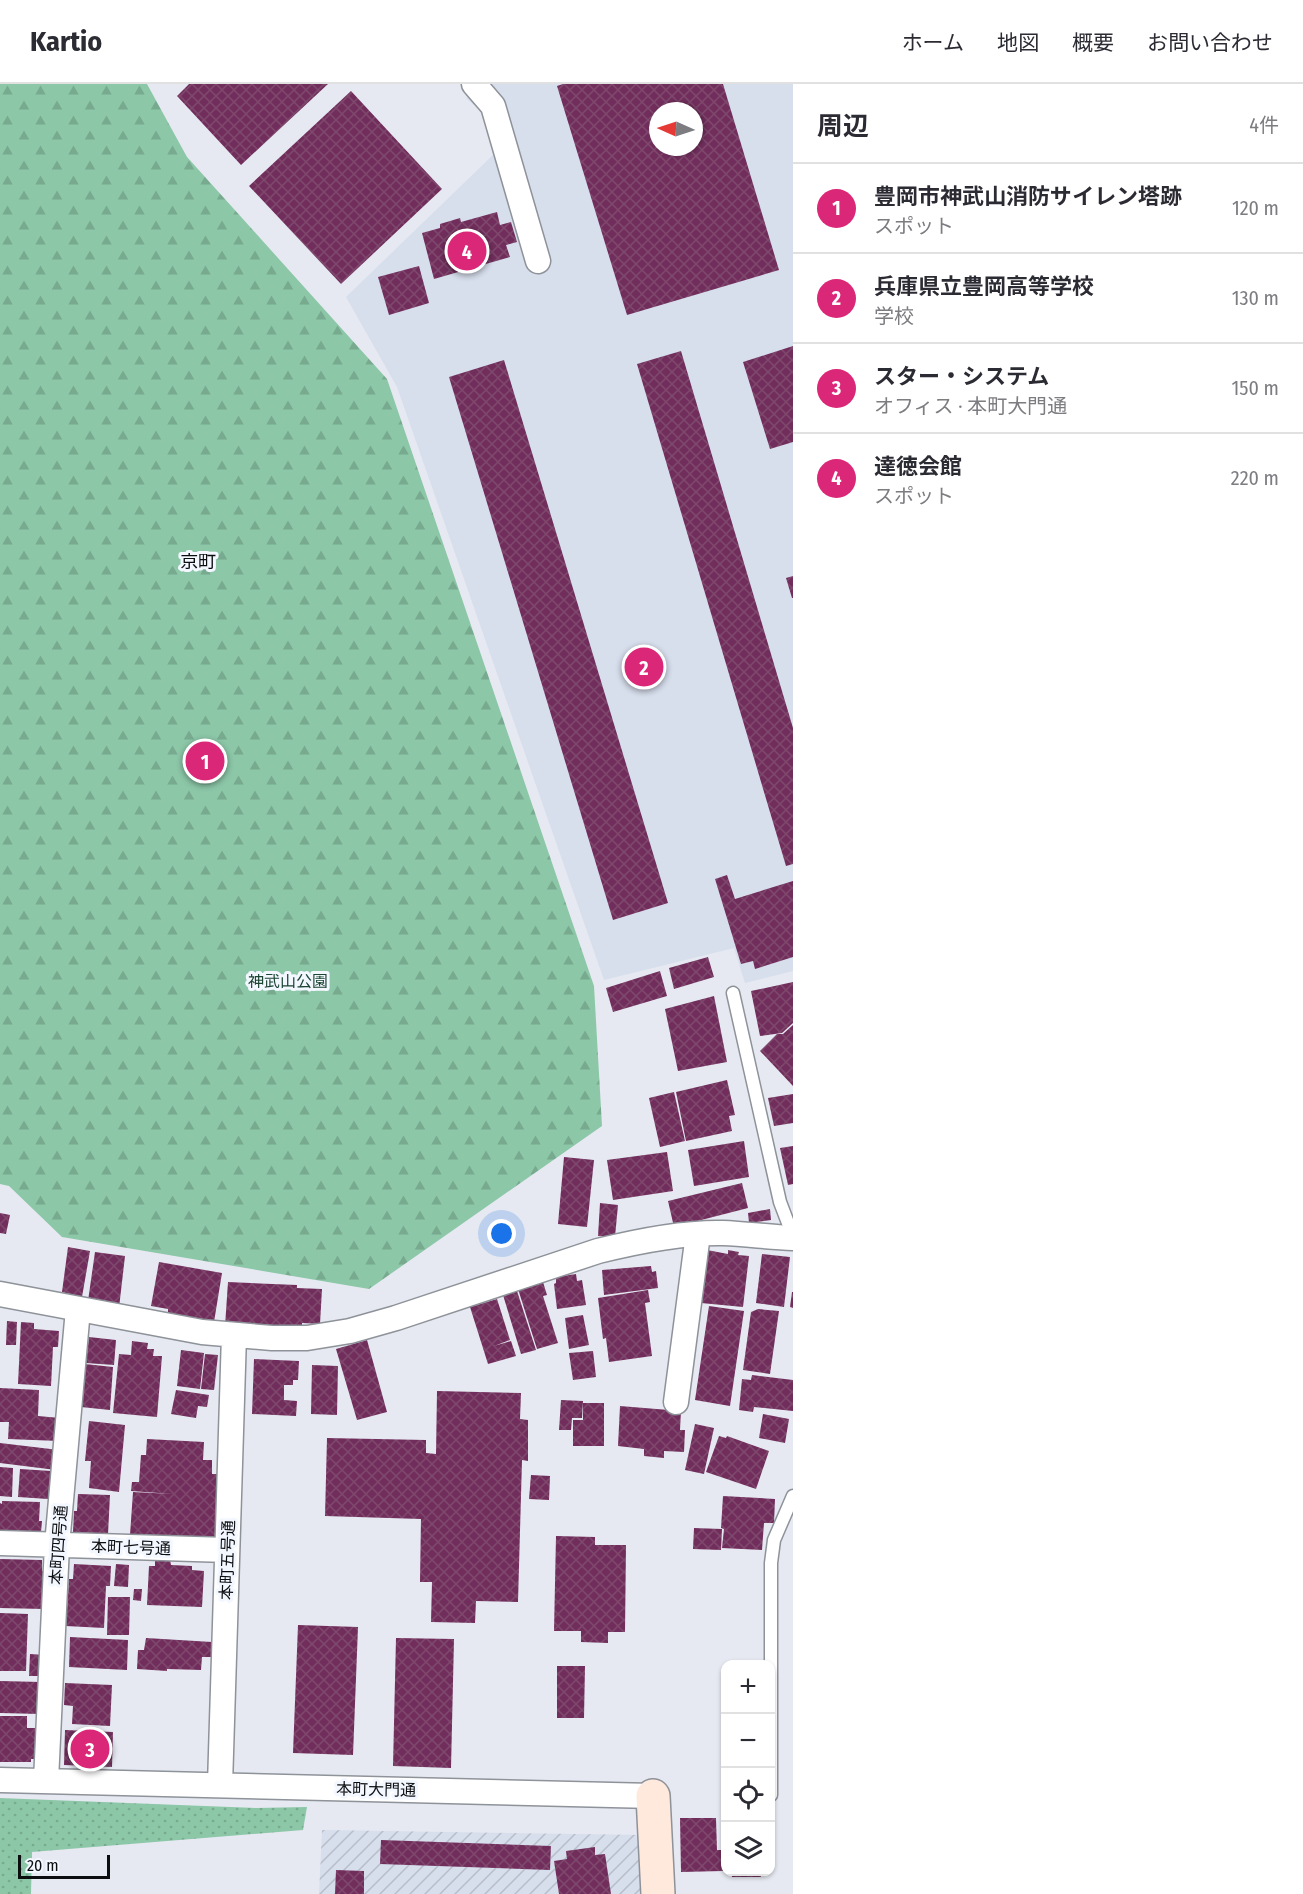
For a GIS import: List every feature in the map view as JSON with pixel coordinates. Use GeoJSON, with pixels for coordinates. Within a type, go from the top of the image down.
{"type":"FeatureCollection","features":[{"type":"Feature","properties":{"kind":"street"},"geometry":{"type":"LineString","coordinates":[[474,84],[493,106],[538,261]]}},
{"type":"Feature","properties":{"kind":"street"},"geometry":{"type":"LineString","coordinates":[[0,1294],[202,1332],[272,1338],[307,1338],[350,1331],[396,1318],[598,1251],[628,1244],[698,1234],[724,1233],[793,1237]]}},
{"type":"Feature","properties":{"kind":"street"},"geometry":{"type":"LineString","coordinates":[[676,1402],[698,1234]]}},
{"type":"Feature","properties":{"kind":"street","name":"本町四号通"},"geometry":{"type":"LineString","coordinates":[[46,1781],[57,1545],[78,1309]]}},
{"type":"Feature","properties":{"kind":"street","name":"本町五号通"},"geometry":{"type":"LineString","coordinates":[[220,1785],[234,1335]]}},
{"type":"Feature","properties":{"kind":"street","name":"本町七号通"},"geometry":{"type":"LineString","coordinates":[[0,1543],[227,1550]]}},
{"type":"Feature","properties":{"kind":"street","name":"本町大門通"},"geometry":{"type":"LineString","coordinates":[[0,1780],[653,1796],[658,1894]]}},
{"type":"Feature","properties":{"kind":"lane"},"geometry":{"type":"LineString","coordinates":[[734,993],[780,1202],[793,1237]]}},
{"type":"Feature","properties":{"kind":"lane"},"geometry":{"type":"LineString","coordinates":[[771,1768],[771,1563],[774,1540],[793,1496]]}},
{"type":"Feature","properties":{"kind":"shaded area"},"geometry":{"type":"Polygon","coordinates":[[[485,84],[793,84],[793,971],[745,983],[734,948],[604,980],[397,387],[346,297],[495,153],[485,115],[466,98],[485,84]]]}},
{"type":"Feature","properties":{"kind":"shaded area"},"geometry":{"type":"Polygon","coordinates":[[[322,1830],[643,1835],[645,1894],[319,1894],[322,1830]]]}},
{"type":"Feature","properties":{"kind":"green space","name":"神武山公園"},"geometry":{"type":"Polygon","coordinates":[[[0,84],[147,84],[187,157],[387,379],[594,986],[602,1126],[369,1289],[62,1237],[9,1186],[0,1184],[0,84]]]}},
{"type":"Feature","properties":{"kind":"green space"},"geometry":{"type":"Polygon","coordinates":[[[0,1798],[256,1808],[307,1807],[303,1830],[32,1852],[31,1894],[0,1894],[0,1798]]]}},
{"type":"Feature","properties":{"kind":"building"},"geometry":{"type":"Polygon","coordinates":[[[189,84],[328,84],[241,165],[177,96],[189,84]]]}},
{"type":"Feature","properties":{"kind":"building"},"geometry":{"type":"Polygon","coordinates":[[[563,84],[723,84],[779,270],[627,315],[557,86],[563,84]]]}},
{"type":"Feature","properties":{"kind":"building"},"geometry":{"type":"Polygon","coordinates":[[[351,91],[442,189],[341,284],[249,186],[351,91]]]}},
{"type":"Feature","properties":{"kind":"building"},"geometry":{"type":"Polygon","coordinates":[[[497,212],[500,225],[511,222],[517,242],[506,245],[510,257],[434,279],[422,233],[440,228],[440,224],[460,218],[461,222],[497,212]]]}},
{"type":"Feature","properties":{"kind":"building"},"geometry":{"type":"Polygon","coordinates":[[[419,266],[429,303],[389,315],[378,277],[419,266]]]}},
{"type":"Feature","properties":{"kind":"building"},"geometry":{"type":"Polygon","coordinates":[[[793,346],[793,442],[770,449],[743,362],[793,346]]]}},
{"type":"Feature","properties":{"kind":"building"},"geometry":{"type":"Polygon","coordinates":[[[681,351],[793,728],[793,864],[786,866],[637,364],[681,351]]]}},
{"type":"Feature","properties":{"kind":"building"},"geometry":{"type":"Polygon","coordinates":[[[504,360],[668,903],[613,920],[449,377],[504,360]]]}},
{"type":"Feature","properties":{"kind":"building"},"geometry":{"type":"Polygon","coordinates":[[[793,576],[793,598],[792,598],[786,578],[793,576]]]}},
{"type":"Feature","properties":{"kind":"building"},"geometry":{"type":"Polygon","coordinates":[[[727,875],[735,899],[793,881],[793,957],[755,969],[753,961],[741,964],[715,879],[727,875]]]}},
{"type":"Feature","properties":{"kind":"building"},"geometry":{"type":"Polygon","coordinates":[[[708,957],[714,977],[674,989],[669,968],[708,957]]]}},
{"type":"Feature","properties":{"kind":"building"},"geometry":{"type":"Polygon","coordinates":[[[660,971],[667,996],[613,1012],[606,988],[660,971]]]}},
{"type":"Feature","properties":{"kind":"building"},"geometry":{"type":"Polygon","coordinates":[[[793,982],[793,1023],[782,1033],[760,1036],[751,991],[793,982]]]}},
{"type":"Feature","properties":{"kind":"building"},"geometry":{"type":"Polygon","coordinates":[[[714,996],[727,1062],[678,1071],[665,1009],[714,996]]]}},
{"type":"Feature","properties":{"kind":"building"},"geometry":{"type":"Polygon","coordinates":[[[793,1025],[793,1086],[760,1051],[777,1034],[783,1034],[793,1025]]]}},
{"type":"Feature","properties":{"kind":"building"},"geometry":{"type":"Polygon","coordinates":[[[727,1080],[735,1115],[729,1116],[732,1131],[686,1141],[676,1092],[727,1080]]]}},
{"type":"Feature","properties":{"kind":"building"},"geometry":{"type":"Polygon","coordinates":[[[674,1092],[685,1141],[660,1147],[649,1098],[674,1092]]]}},
{"type":"Feature","properties":{"kind":"building"},"geometry":{"type":"Polygon","coordinates":[[[793,1094],[793,1123],[774,1126],[768,1098],[793,1094]]]}},
{"type":"Feature","properties":{"kind":"building"},"geometry":{"type":"Polygon","coordinates":[[[744,1141],[749,1177],[694,1186],[688,1150],[744,1141]]]}},
{"type":"Feature","properties":{"kind":"building"},"geometry":{"type":"Polygon","coordinates":[[[793,1146],[793,1184],[788,1185],[780,1148],[793,1146]]]}},
{"type":"Feature","properties":{"kind":"building"},"geometry":{"type":"Polygon","coordinates":[[[667,1152],[673,1191],[613,1200],[607,1160],[667,1152]]]}},
{"type":"Feature","properties":{"kind":"building"},"geometry":{"type":"Polygon","coordinates":[[[564,1157],[594,1160],[587,1227],[558,1224],[564,1157]]]}},
{"type":"Feature","properties":{"kind":"building"},"geometry":{"type":"Polygon","coordinates":[[[742,1183],[748,1208],[674,1227],[668,1201],[742,1183]]]}},
{"type":"Feature","properties":{"kind":"building"},"geometry":{"type":"Polygon","coordinates":[[[600,1203],[618,1205],[615,1237],[598,1236],[600,1203]]]}},
{"type":"Feature","properties":{"kind":"building"},"geometry":{"type":"Polygon","coordinates":[[[770,1209],[771,1220],[749,1223],[748,1213],[770,1209]]]}},
{"type":"Feature","properties":{"kind":"building"},"geometry":{"type":"Polygon","coordinates":[[[0,1213],[10,1215],[6,1234],[0,1233],[0,1213]]]}},
{"type":"Feature","properties":{"kind":"building"},"geometry":{"type":"Polygon","coordinates":[[[68,1247],[90,1251],[82,1297],[62,1292],[68,1247]]]}},
{"type":"Feature","properties":{"kind":"building"},"geometry":{"type":"Polygon","coordinates":[[[707,1250],[728,1254],[728,1250],[739,1252],[738,1255],[749,1256],[743,1307],[701,1303],[707,1250]]]}},
{"type":"Feature","properties":{"kind":"building"},"geometry":{"type":"Polygon","coordinates":[[[95,1252],[125,1256],[119,1308],[88,1301],[95,1252]]]}},
{"type":"Feature","properties":{"kind":"building"},"geometry":{"type":"Polygon","coordinates":[[[762,1254],[790,1257],[784,1307],[756,1303],[762,1254]]]}},
{"type":"Feature","properties":{"kind":"building"},"geometry":{"type":"Polygon","coordinates":[[[159,1262],[222,1273],[214,1322],[168,1314],[168,1309],[151,1306],[159,1262]]]}},
{"type":"Feature","properties":{"kind":"building"},"geometry":{"type":"Polygon","coordinates":[[[651,1266],[652,1272],[656,1271],[658,1288],[604,1295],[602,1270],[651,1266]]]}},
{"type":"Feature","properties":{"kind":"building"},"geometry":{"type":"Polygon","coordinates":[[[576,1274],[577,1281],[582,1280],[586,1305],[557,1309],[554,1284],[556,1277],[576,1274]]]}},
{"type":"Feature","properties":{"kind":"building"},"geometry":{"type":"Polygon","coordinates":[[[228,1282],[297,1285],[297,1288],[322,1289],[320,1324],[225,1326],[228,1282]]]}},
{"type":"Feature","properties":{"kind":"building"},"geometry":{"type":"Polygon","coordinates":[[[543,1282],[547,1295],[543,1296],[558,1343],[537,1349],[518,1289],[543,1282]]]}},
{"type":"Feature","properties":{"kind":"building"},"geometry":{"type":"Polygon","coordinates":[[[648,1290],[650,1302],[645,1303],[652,1356],[609,1362],[606,1338],[603,1339],[598,1298],[648,1290]]]}},
{"type":"Feature","properties":{"kind":"building"},"geometry":{"type":"Polygon","coordinates":[[[517,1291],[536,1350],[521,1354],[503,1295],[517,1291]]]}},
{"type":"Feature","properties":{"kind":"building"},"geometry":{"type":"Polygon","coordinates":[[[793,1292],[793,1308],[790,1307],[793,1292]]]}},
{"type":"Feature","properties":{"kind":"building"},"geometry":{"type":"Polygon","coordinates":[[[497,1299],[510,1340],[494,1346],[511,1341],[516,1356],[488,1364],[470,1307],[497,1299]]]}},
{"type":"Feature","properties":{"kind":"building"},"geometry":{"type":"Polygon","coordinates":[[[709,1306],[744,1311],[730,1406],[695,1400],[709,1306]]]}},
{"type":"Feature","properties":{"kind":"building"},"geometry":{"type":"Polygon","coordinates":[[[758,1309],[779,1311],[770,1374],[743,1370],[751,1312],[758,1309]]]}},
{"type":"Feature","properties":{"kind":"building"},"geometry":{"type":"Polygon","coordinates":[[[583,1315],[589,1345],[569,1349],[565,1318],[583,1315]]]}},
{"type":"Feature","properties":{"kind":"building"},"geometry":{"type":"Polygon","coordinates":[[[7,1321],[17,1322],[16,1345],[6,1345],[7,1321]]]}},
{"type":"Feature","properties":{"kind":"building"},"geometry":{"type":"Polygon","coordinates":[[[21,1322],[34,1323],[34,1329],[59,1331],[58,1347],[53,1347],[51,1386],[18,1384],[21,1322]]]}},
{"type":"Feature","properties":{"kind":"building"},"geometry":{"type":"Polygon","coordinates":[[[89,1337],[116,1340],[114,1365],[86,1363],[89,1337]]]}},
{"type":"Feature","properties":{"kind":"building"},"geometry":{"type":"Polygon","coordinates":[[[367,1340],[387,1412],[357,1420],[336,1349],[367,1340]]]}},
{"type":"Feature","properties":{"kind":"building"},"geometry":{"type":"Polygon","coordinates":[[[132,1341],[148,1343],[147,1349],[154,1349],[153,1356],[162,1356],[157,1417],[113,1413],[119,1354],[131,1355],[132,1341]]]}},
{"type":"Feature","properties":{"kind":"building"},"geometry":{"type":"Polygon","coordinates":[[[181,1350],[204,1353],[200,1389],[177,1386],[181,1350]]]}},
{"type":"Feature","properties":{"kind":"building"},"geometry":{"type":"Polygon","coordinates":[[[593,1351],[596,1377],[573,1380],[569,1353],[593,1351]]]}},
{"type":"Feature","properties":{"kind":"building"},"geometry":{"type":"Polygon","coordinates":[[[205,1354],[218,1355],[214,1390],[201,1389],[205,1354]]]}},
{"type":"Feature","properties":{"kind":"building"},"geometry":{"type":"Polygon","coordinates":[[[254,1359],[299,1361],[298,1380],[293,1380],[293,1385],[284,1385],[284,1400],[297,1401],[296,1416],[252,1414],[254,1359]]]}},
{"type":"Feature","properties":{"kind":"building"},"geometry":{"type":"Polygon","coordinates":[[[85,1364],[113,1367],[110,1410],[81,1407],[85,1364]]]}},
{"type":"Feature","properties":{"kind":"building"},"geometry":{"type":"Polygon","coordinates":[[[312,1365],[338,1366],[337,1415],[311,1414],[312,1365]]]}},
{"type":"Feature","properties":{"kind":"building"},"geometry":{"type":"Polygon","coordinates":[[[752,1375],[793,1380],[793,1411],[754,1407],[753,1412],[739,1410],[742,1379],[751,1380],[752,1375]]]}},
{"type":"Feature","properties":{"kind":"building"},"geometry":{"type":"Polygon","coordinates":[[[0,1388],[39,1390],[38,1416],[60,1418],[59,1441],[8,1439],[9,1422],[0,1422],[0,1388]]]}},
{"type":"Feature","properties":{"kind":"building"},"geometry":{"type":"Polygon","coordinates":[[[176,1390],[209,1395],[207,1407],[198,1406],[196,1418],[171,1414],[176,1390]]]}},
{"type":"Feature","properties":{"kind":"building"},"geometry":{"type":"Polygon","coordinates":[[[437,1391],[521,1393],[520,1419],[528,1420],[528,1461],[522,1460],[518,1602],[476,1601],[475,1623],[431,1622],[432,1582],[420,1582],[421,1519],[325,1516],[327,1438],[426,1440],[426,1453],[436,1454],[437,1391]]]}},
{"type":"Feature","properties":{"kind":"building"},"geometry":{"type":"Polygon","coordinates":[[[561,1400],[583,1401],[582,1418],[572,1418],[571,1430],[559,1430],[561,1400]]]}},
{"type":"Feature","properties":{"kind":"building"},"geometry":{"type":"Polygon","coordinates":[[[583,1403],[604,1403],[604,1446],[573,1446],[573,1420],[583,1420],[583,1403]]]}},
{"type":"Feature","properties":{"kind":"building"},"geometry":{"type":"Polygon","coordinates":[[[620,1406],[681,1411],[680,1430],[685,1430],[684,1452],[664,1451],[664,1458],[644,1456],[644,1449],[618,1446],[620,1406]]]}},
{"type":"Feature","properties":{"kind":"building"},"geometry":{"type":"Polygon","coordinates":[[[763,1414],[789,1419],[785,1443],[759,1438],[763,1414]]]}},
{"type":"Feature","properties":{"kind":"building"},"geometry":{"type":"Polygon","coordinates":[[[89,1421],[125,1425],[119,1492],[89,1488],[91,1461],[85,1461],[89,1421]]]}},
{"type":"Feature","properties":{"kind":"building"},"geometry":{"type":"Polygon","coordinates":[[[695,1424],[714,1428],[704,1474],[685,1470],[695,1424]]]}},
{"type":"Feature","properties":{"kind":"building"},"geometry":{"type":"Polygon","coordinates":[[[719,1436],[726,1438],[727,1436],[769,1451],[756,1489],[706,1472],[719,1436]]]}},
{"type":"Feature","properties":{"kind":"building"},"geometry":{"type":"Polygon","coordinates":[[[147,1439],[204,1442],[203,1460],[212,1460],[212,1474],[217,1474],[215,1539],[130,1535],[133,1492],[173,1494],[131,1491],[132,1482],[139,1482],[141,1455],[146,1455],[147,1439]]]}},
{"type":"Feature","properties":{"kind":"building"},"geometry":{"type":"Polygon","coordinates":[[[0,1443],[59,1450],[56,1470],[0,1463],[0,1443]]]}},
{"type":"Feature","properties":{"kind":"building"},"geometry":{"type":"Polygon","coordinates":[[[0,1467],[13,1468],[12,1497],[0,1496],[0,1467]]]}},
{"type":"Feature","properties":{"kind":"building"},"geometry":{"type":"Polygon","coordinates":[[[20,1469],[51,1471],[48,1499],[18,1497],[20,1469]]]}},
{"type":"Feature","properties":{"kind":"building"},"geometry":{"type":"Polygon","coordinates":[[[531,1475],[550,1476],[549,1500],[529,1499],[531,1475]]]}},
{"type":"Feature","properties":{"kind":"building"},"geometry":{"type":"Polygon","coordinates":[[[78,1494],[110,1495],[108,1534],[73,1532],[78,1494]]]}},
{"type":"Feature","properties":{"kind":"building"},"geometry":{"type":"Polygon","coordinates":[[[723,1496],[775,1499],[774,1523],[764,1523],[762,1550],[722,1548],[723,1496]]]}},
{"type":"Feature","properties":{"kind":"building"},"geometry":{"type":"Polygon","coordinates":[[[2,1501],[40,1502],[41,1532],[0,1530],[0,1503],[2,1504],[2,1501]]]}},
{"type":"Feature","properties":{"kind":"building"},"geometry":{"type":"Polygon","coordinates":[[[694,1528],[722,1529],[721,1550],[693,1549],[694,1528]]]}},
{"type":"Feature","properties":{"kind":"building"},"geometry":{"type":"Polygon","coordinates":[[[556,1536],[595,1537],[595,1545],[626,1545],[625,1632],[608,1632],[608,1643],[581,1642],[581,1631],[554,1631],[556,1536]]]}},
{"type":"Feature","properties":{"kind":"building"},"geometry":{"type":"Polygon","coordinates":[[[0,1559],[42,1560],[42,1571],[45,1571],[44,1609],[0,1608],[0,1559]]]}},
{"type":"Feature","properties":{"kind":"building"},"geometry":{"type":"Polygon","coordinates":[[[155,1559],[170,1559],[171,1565],[192,1566],[192,1570],[204,1571],[202,1607],[147,1605],[149,1566],[155,1566],[155,1559]]]}},
{"type":"Feature","properties":{"kind":"building"},"geometry":{"type":"Polygon","coordinates":[[[74,1564],[111,1566],[110,1586],[106,1586],[104,1628],[66,1626],[69,1579],[73,1579],[74,1564]]]}},
{"type":"Feature","properties":{"kind":"building"},"geometry":{"type":"Polygon","coordinates":[[[116,1564],[129,1565],[128,1587],[114,1586],[116,1564]]]}},
{"type":"Feature","properties":{"kind":"building"},"geometry":{"type":"Polygon","coordinates":[[[134,1589],[142,1589],[141,1601],[133,1600],[134,1589]]]}},
{"type":"Feature","properties":{"kind":"building"},"geometry":{"type":"Polygon","coordinates":[[[108,1597],[130,1597],[129,1635],[107,1635],[108,1597]]]}},
{"type":"Feature","properties":{"kind":"building"},"geometry":{"type":"Polygon","coordinates":[[[0,1613],[28,1614],[26,1671],[0,1671],[0,1613]]]}},
{"type":"Feature","properties":{"kind":"building"},"geometry":{"type":"Polygon","coordinates":[[[298,1625],[358,1627],[353,1755],[293,1753],[298,1625]]]}},
{"type":"Feature","properties":{"kind":"building"},"geometry":{"type":"Polygon","coordinates":[[[70,1637],[128,1640],[127,1670],[69,1667],[70,1637]]]}},
{"type":"Feature","properties":{"kind":"building"},"geometry":{"type":"Polygon","coordinates":[[[146,1638],[212,1642],[211,1657],[202,1657],[201,1670],[137,1669],[138,1650],[144,1650],[146,1638]]]}},
{"type":"Feature","properties":{"kind":"building"},"geometry":{"type":"Polygon","coordinates":[[[396,1638],[454,1639],[451,1768],[393,1766],[396,1638]]]}},
{"type":"Feature","properties":{"kind":"building"},"geometry":{"type":"Polygon","coordinates":[[[30,1654],[46,1655],[45,1676],[29,1676],[30,1654]]]}},
{"type":"Feature","properties":{"kind":"building"},"geometry":{"type":"Polygon","coordinates":[[[557,1666],[585,1666],[584,1718],[557,1718],[557,1666]]]}},
{"type":"Feature","properties":{"kind":"building"},"geometry":{"type":"Polygon","coordinates":[[[0,1681],[41,1682],[40,1714],[0,1713],[0,1681]]]}},
{"type":"Feature","properties":{"kind":"building"},"geometry":{"type":"Polygon","coordinates":[[[65,1683],[112,1685],[110,1726],[72,1724],[73,1706],[64,1705],[65,1683]]]}},
{"type":"Feature","properties":{"kind":"building"},"geometry":{"type":"Polygon","coordinates":[[[0,1716],[27,1716],[27,1728],[41,1728],[41,1759],[31,1759],[31,1762],[0,1762],[0,1716]]]}},
{"type":"Feature","properties":{"kind":"building"},"geometry":{"type":"Polygon","coordinates":[[[65,1730],[113,1732],[112,1767],[64,1765],[65,1730]]]}},
{"type":"Feature","properties":{"kind":"building"},"geometry":{"type":"Polygon","coordinates":[[[680,1818],[716,1818],[717,1850],[721,1850],[721,1871],[681,1872],[680,1818]]]}},
{"type":"Feature","properties":{"kind":"building"},"geometry":{"type":"Polygon","coordinates":[[[381,1840],[551,1846],[550,1870],[380,1864],[381,1840]]]}},
{"type":"Feature","properties":{"kind":"building"},"geometry":{"type":"Polygon","coordinates":[[[595,1847],[595,1855],[605,1854],[611,1894],[559,1894],[554,1861],[567,1859],[566,1851],[595,1847]]]}},
{"type":"Feature","properties":{"kind":"building"},"geometry":{"type":"Polygon","coordinates":[[[336,1870],[364,1871],[364,1894],[335,1894],[336,1870]]]}},
{"type":"Feature","properties":{"kind":"building"},"geometry":{"type":"Polygon","coordinates":[[[761,1876],[761,1877],[732,1877],[761,1876]]]}},
{"type":"Feature","properties":{"kind":"place","name":"達徳会館"},"geometry":{"type":"Point","coordinates":[467,251]}},
{"type":"Feature","properties":{"kind":"place","name":"兵庫県立豊岡高等学校"},"geometry":{"type":"Point","coordinates":[644,667]}},
{"type":"Feature","properties":{"kind":"place","name":"豊岡市神武山消防サイレン塔跡"},"geometry":{"type":"Point","coordinates":[205,761]}},
{"type":"Feature","properties":{"kind":"place","name":"スター・システム"},"geometry":{"type":"Point","coordinates":[90,1749]}},
{"type":"Feature","properties":{"kind":"district","name":"京町"},"geometry":{"type":"Point","coordinates":[198,562]}}]}
